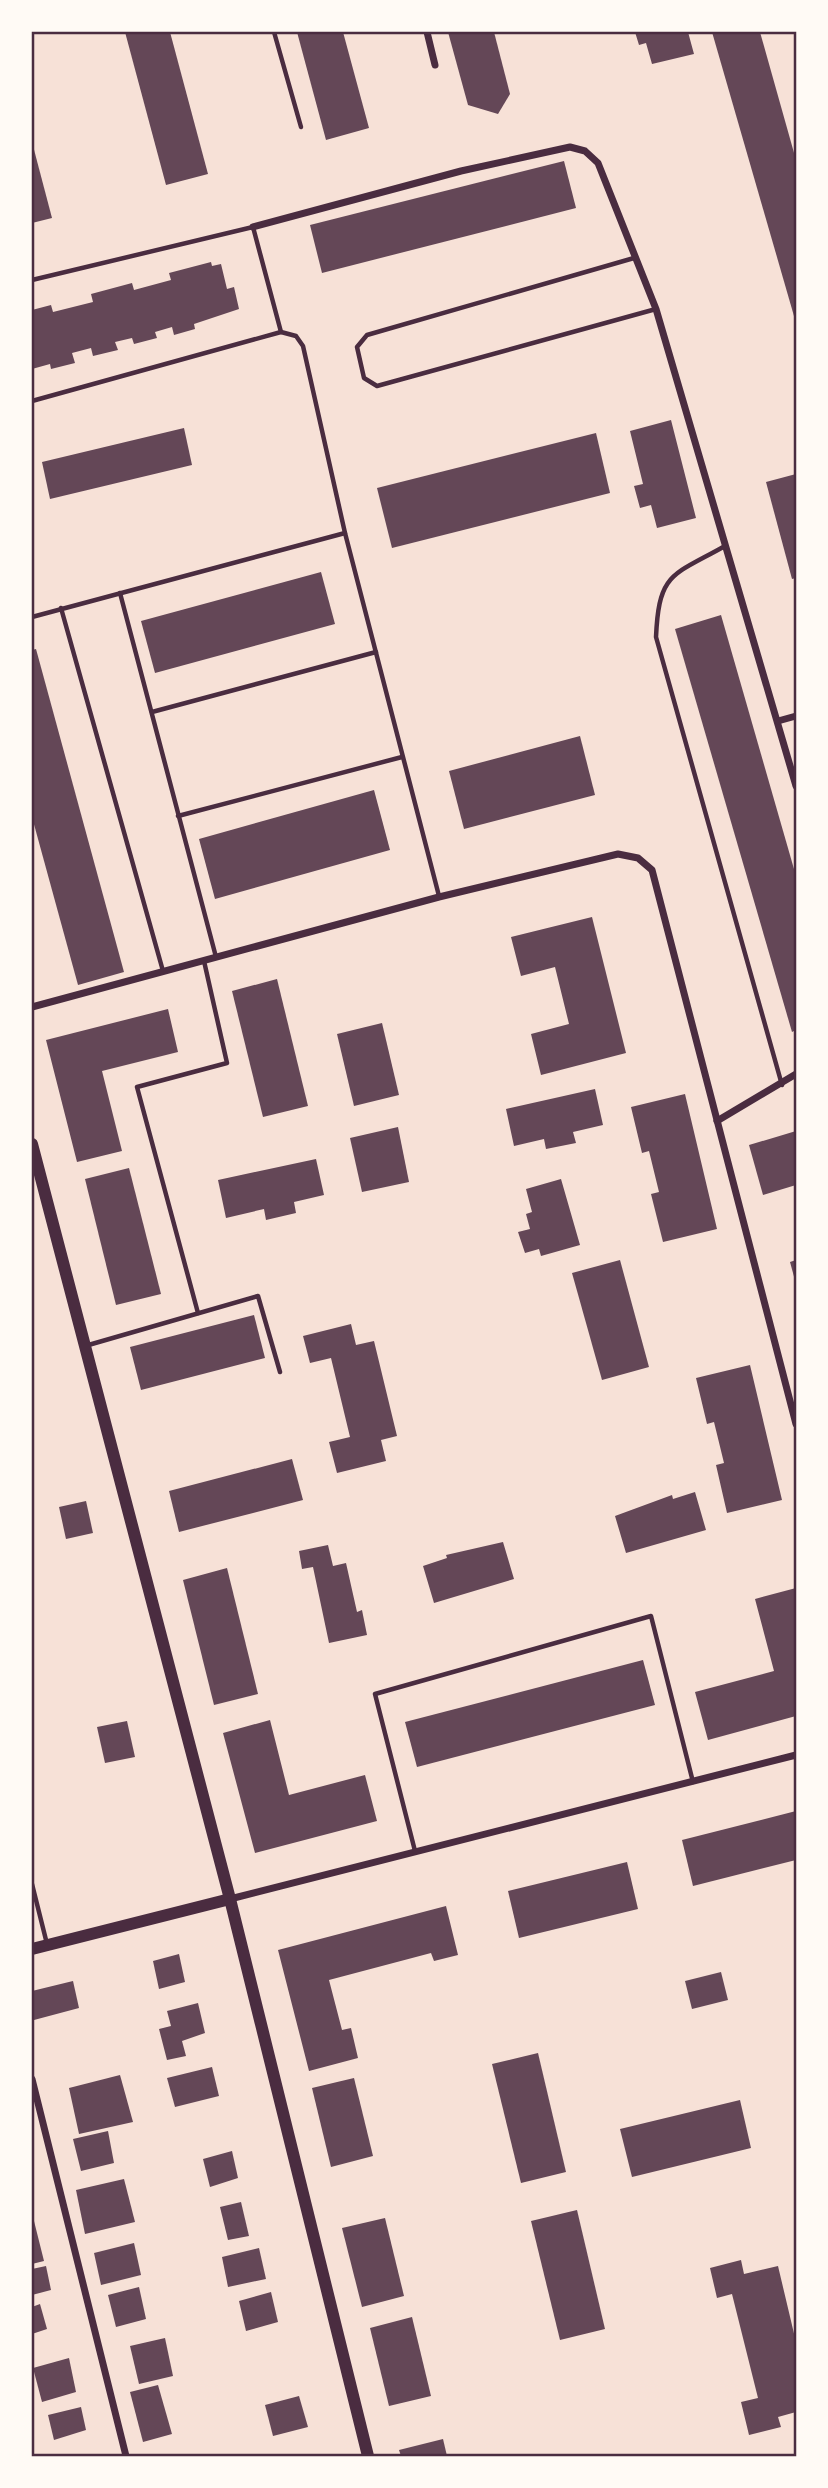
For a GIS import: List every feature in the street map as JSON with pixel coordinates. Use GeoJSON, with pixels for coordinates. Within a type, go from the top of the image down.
{"type":"FeatureCollection","features":[{"type":"Feature","properties":{"kind":"street"},"geometry":{"type":"LineString","coordinates":[[427,32],[435,65]]}},
{"type":"Feature","properties":{"kind":"street"},"geometry":{"type":"LineString","coordinates":[[253,227],[461,171],[570,147],[585,151],[598,163],[656,309],[796,786]]}},
{"type":"Feature","properties":{"kind":"street"},"geometry":{"type":"LineString","coordinates":[[778,721],[796,716]]}},
{"type":"Feature","properties":{"kind":"street"},"geometry":{"type":"LineString","coordinates":[[32,1007],[439,897],[618,854],[638,858],[652,870],[796,1424]]}},
{"type":"Feature","properties":{"kind":"street"},"geometry":{"type":"LineString","coordinates":[[717,1121],[782,1085],[796,1074]]}},
{"type":"Feature","properties":{"kind":"street"},"geometry":{"type":"LineString","coordinates":[[32,1144],[230,1899],[368,2456]]}},
{"type":"Feature","properties":{"kind":"street"},"geometry":{"type":"LineString","coordinates":[[32,1949],[796,1755]]}},
{"type":"Feature","properties":{"kind":"street"},"geometry":{"type":"LineString","coordinates":[[32,2079],[126,2456]]}},
{"type":"Feature","properties":{"kind":"lane"},"geometry":{"type":"LineString","coordinates":[[274,32],[301,127]]}},
{"type":"Feature","properties":{"kind":"lane"},"geometry":{"type":"LineString","coordinates":[[32,280],[253,227],[281,332]]}},
{"type":"Feature","properties":{"kind":"lane"},"geometry":{"type":"LineString","coordinates":[[634,258],[366,335],[358,347],[364,378],[377,386],[656,309]]}},
{"type":"Feature","properties":{"kind":"lane"},"geometry":{"type":"LineString","coordinates":[[32,401],[281,332],[296,337],[303,346],[345,533],[439,897]]}},
{"type":"Feature","properties":{"kind":"lane"},"geometry":{"type":"LineString","coordinates":[[32,617],[345,533]]}},
{"type":"Feature","properties":{"kind":"lane"},"geometry":{"type":"LineString","coordinates":[[725,546],[670,577],[661,593],[656,637],[782,1085]]}},
{"type":"Feature","properties":{"kind":"lane"},"geometry":{"type":"LineString","coordinates":[[120,593],[216,957]]}},
{"type":"Feature","properties":{"kind":"lane"},"geometry":{"type":"LineString","coordinates":[[61,608],[163,971]]}},
{"type":"Feature","properties":{"kind":"lane"},"geometry":{"type":"LineString","coordinates":[[152,712],[376,652]]}},
{"type":"Feature","properties":{"kind":"lane"},"geometry":{"type":"LineString","coordinates":[[178,816],[402,757]]}},
{"type":"Feature","properties":{"kind":"lane"},"geometry":{"type":"LineString","coordinates":[[198,1313],[137,1087],[227,1063],[204,960]]}},
{"type":"Feature","properties":{"kind":"lane"},"geometry":{"type":"LineString","coordinates":[[85,1346],[258,1296],[280,1372]]}},
{"type":"Feature","properties":{"kind":"lane"},"geometry":{"type":"LineString","coordinates":[[415,1852],[375,1694],[651,1616],[692,1782]]}},
{"type":"Feature","properties":{"kind":"lane"},"geometry":{"type":"LineString","coordinates":[[32,1884],[48,1945]]}},
{"type":"Feature","properties":{"kind":"building"},"geometry":{"type":"Polygon","coordinates":[[[125,32],[170,32],[208,174],[166,185],[125,32]]]}},
{"type":"Feature","properties":{"kind":"building"},"geometry":{"type":"Polygon","coordinates":[[[297,32],[343,32],[369,128],[326,140],[297,32]]]}},
{"type":"Feature","properties":{"kind":"building"},"geometry":{"type":"Polygon","coordinates":[[[448,32],[494,32],[510,94],[498,114],[468,105],[448,32]]]}},
{"type":"Feature","properties":{"kind":"building"},"geometry":{"type":"Polygon","coordinates":[[[635,32],[688,32],[694,54],[652,64],[646,43],[639,45],[635,32]]]}},
{"type":"Feature","properties":{"kind":"building"},"geometry":{"type":"Polygon","coordinates":[[[712,32],[760,32],[796,160],[796,323],[712,32]]]}},
{"type":"Feature","properties":{"kind":"building"},"geometry":{"type":"Polygon","coordinates":[[[32,142],[52,218],[32,223],[32,142]]]}},
{"type":"Feature","properties":{"kind":"building"},"geometry":{"type":"Polygon","coordinates":[[[564,161],[576,208],[322,273],[310,225],[564,161]]]}},
{"type":"Feature","properties":{"kind":"building"},"geometry":{"type":"Polygon","coordinates":[[[211,262],[212,266],[221,264],[227,289],[234,287],[239,309],[194,324],[195,329],[174,335],[172,327],[155,332],[157,338],[134,344],[132,338],[115,342],[118,350],[93,356],[91,348],[72,353],[75,363],[51,369],[50,364],[32,369],[32,310],[51,305],[53,312],[93,302],[91,294],[132,283],[134,290],[171,280],[169,273],[211,262]]]}},
{"type":"Feature","properties":{"kind":"building"},"geometry":{"type":"Polygon","coordinates":[[[671,420],[696,518],[657,528],[651,505],[640,508],[634,486],[643,484],[630,431],[671,420]]]}},
{"type":"Feature","properties":{"kind":"building"},"geometry":{"type":"Polygon","coordinates":[[[184,428],[192,465],[50,499],[42,462],[184,428]]]}},
{"type":"Feature","properties":{"kind":"building"},"geometry":{"type":"Polygon","coordinates":[[[596,433],[610,493],[392,548],[377,488],[596,433]]]}},
{"type":"Feature","properties":{"kind":"building"},"geometry":{"type":"Polygon","coordinates":[[[796,474],[796,578],[792,579],[766,482],[796,474]]]}},
{"type":"Feature","properties":{"kind":"building"},"geometry":{"type":"Polygon","coordinates":[[[321,572],[335,624],[155,673],[141,621],[321,572]]]}},
{"type":"Feature","properties":{"kind":"building"},"geometry":{"type":"Polygon","coordinates":[[[721,615],[796,876],[796,1030],[792,1032],[675,629],[721,615]]]}},
{"type":"Feature","properties":{"kind":"building"},"geometry":{"type":"Polygon","coordinates":[[[36,649],[124,972],[78,985],[32,817],[32,650],[36,649]]]}},
{"type":"Feature","properties":{"kind":"building"},"geometry":{"type":"Polygon","coordinates":[[[580,736],[595,795],[464,829],[449,771],[580,736]]]}},
{"type":"Feature","properties":{"kind":"building"},"geometry":{"type":"Polygon","coordinates":[[[374,790],[390,850],[215,899],[199,839],[374,790]]]}},
{"type":"Feature","properties":{"kind":"building"},"geometry":{"type":"Polygon","coordinates":[[[592,917],[626,1053],[541,1075],[531,1034],[569,1024],[555,967],[521,976],[511,937],[592,917]]]}},
{"type":"Feature","properties":{"kind":"building"},"geometry":{"type":"Polygon","coordinates":[[[277,979],[308,1106],[263,1117],[232,991],[277,979]]]}},
{"type":"Feature","properties":{"kind":"building"},"geometry":{"type":"Polygon","coordinates":[[[168,1009],[178,1052],[102,1071],[122,1151],[77,1162],[46,1040],[168,1009]]]}},
{"type":"Feature","properties":{"kind":"building"},"geometry":{"type":"Polygon","coordinates":[[[382,1023],[399,1095],[354,1106],[337,1034],[382,1023]]]}},
{"type":"Feature","properties":{"kind":"building"},"geometry":{"type":"Polygon","coordinates":[[[595,1089],[603,1125],[573,1132],[576,1143],[546,1149],[544,1139],[514,1146],[506,1109],[595,1089]]]}},
{"type":"Feature","properties":{"kind":"building"},"geometry":{"type":"Polygon","coordinates":[[[685,1094],[717,1229],[663,1242],[651,1194],[659,1192],[649,1151],[642,1153],[631,1107],[685,1094]]]}},
{"type":"Feature","properties":{"kind":"building"},"geometry":{"type":"Polygon","coordinates":[[[398,1127],[409,1182],[362,1192],[350,1138],[398,1127]]]}},
{"type":"Feature","properties":{"kind":"building"},"geometry":{"type":"Polygon","coordinates":[[[796,1131],[796,1185],[763,1195],[749,1145],[796,1131]]]}},
{"type":"Feature","properties":{"kind":"building"},"geometry":{"type":"Polygon","coordinates":[[[316,1159],[324,1195],[294,1202],[296,1213],[266,1220],[264,1209],[226,1218],[218,1180],[316,1159]]]}},
{"type":"Feature","properties":{"kind":"building"},"geometry":{"type":"Polygon","coordinates":[[[129,1168],[161,1294],[116,1305],[85,1179],[129,1168]]]}},
{"type":"Feature","properties":{"kind":"building"},"geometry":{"type":"Polygon","coordinates":[[[561,1179],[580,1245],[541,1256],[539,1249],[525,1253],[518,1232],[530,1229],[526,1214],[532,1212],[526,1189],[561,1179]]]}},
{"type":"Feature","properties":{"kind":"building"},"geometry":{"type":"Polygon","coordinates":[[[620,1260],[649,1367],[602,1380],[572,1273],[620,1260]]]}},
{"type":"Feature","properties":{"kind":"building"},"geometry":{"type":"Polygon","coordinates":[[[796,1260],[796,1284],[790,1262],[796,1260]]]}},
{"type":"Feature","properties":{"kind":"building"},"geometry":{"type":"Polygon","coordinates":[[[254,1315],[265,1358],[141,1390],[130,1347],[254,1315]]]}},
{"type":"Feature","properties":{"kind":"building"},"geometry":{"type":"Polygon","coordinates":[[[351,1324],[356,1345],[374,1341],[397,1436],[381,1440],[386,1461],[337,1473],[329,1442],[350,1437],[331,1358],[310,1363],[303,1336],[351,1324]]]}},
{"type":"Feature","properties":{"kind":"building"},"geometry":{"type":"Polygon","coordinates":[[[750,1365],[782,1500],[727,1513],[716,1465],[724,1463],[714,1422],[707,1424],[696,1378],[750,1365]]]}},
{"type":"Feature","properties":{"kind":"building"},"geometry":{"type":"Polygon","coordinates":[[[292,1459],[303,1500],[179,1532],[169,1491],[292,1459]]]}},
{"type":"Feature","properties":{"kind":"building"},"geometry":{"type":"Polygon","coordinates":[[[695,1492],[706,1530],[626,1553],[615,1516],[672,1495],[673,1499],[695,1492]]]}},
{"type":"Feature","properties":{"kind":"building"},"geometry":{"type":"Polygon","coordinates":[[[86,1501],[93,1533],[66,1539],[59,1507],[86,1501]]]}},
{"type":"Feature","properties":{"kind":"building"},"geometry":{"type":"Polygon","coordinates":[[[503,1542],[514,1579],[434,1603],[423,1566],[447,1558],[446,1555],[503,1542]]]}},
{"type":"Feature","properties":{"kind":"building"},"geometry":{"type":"Polygon","coordinates":[[[328,1545],[333,1566],[346,1563],[357,1612],[362,1610],[367,1635],[329,1643],[313,1567],[302,1569],[299,1551],[328,1545]]]}},
{"type":"Feature","properties":{"kind":"building"},"geometry":{"type":"Polygon","coordinates":[[[227,1568],[258,1694],[214,1705],[183,1580],[227,1568]]]}},
{"type":"Feature","properties":{"kind":"building"},"geometry":{"type":"Polygon","coordinates":[[[796,1588],[796,1716],[708,1740],[695,1692],[774,1671],[755,1599],[796,1588]]]}},
{"type":"Feature","properties":{"kind":"building"},"geometry":{"type":"Polygon","coordinates":[[[643,1660],[655,1705],[417,1767],[405,1722],[643,1660]]]}},
{"type":"Feature","properties":{"kind":"building"},"geometry":{"type":"Polygon","coordinates":[[[270,1720],[289,1795],[365,1775],[377,1821],[255,1853],[223,1733],[270,1720]]]}},
{"type":"Feature","properties":{"kind":"building"},"geometry":{"type":"Polygon","coordinates":[[[127,1721],[135,1757],[105,1763],[97,1727],[127,1721]]]}},
{"type":"Feature","properties":{"kind":"building"},"geometry":{"type":"Polygon","coordinates":[[[796,1811],[796,1860],[693,1886],[682,1840],[796,1811]]]}},
{"type":"Feature","properties":{"kind":"building"},"geometry":{"type":"Polygon","coordinates":[[[627,1862],[638,1909],[519,1938],[508,1891],[627,1862]]]}},
{"type":"Feature","properties":{"kind":"building"},"geometry":{"type":"Polygon","coordinates":[[[446,1906],[458,1955],[434,1961],[431,1953],[329,1980],[342,2030],[351,2028],[358,2058],[309,2071],[278,1950],[446,1906]]]}},
{"type":"Feature","properties":{"kind":"building"},"geometry":{"type":"Polygon","coordinates":[[[179,1954],[185,1982],[159,1989],[153,1961],[179,1954]]]}},
{"type":"Feature","properties":{"kind":"building"},"geometry":{"type":"Polygon","coordinates":[[[721,1972],[728,2000],[692,2009],[685,1981],[721,1972]]]}},
{"type":"Feature","properties":{"kind":"building"},"geometry":{"type":"Polygon","coordinates":[[[73,1981],[79,2008],[34,2020],[32,1991],[73,1981]]]}},
{"type":"Feature","properties":{"kind":"building"},"geometry":{"type":"Polygon","coordinates":[[[198,2003],[205,2033],[182,2041],[186,2056],[167,2060],[159,2029],[171,2026],[167,2011],[198,2003]]]}},
{"type":"Feature","properties":{"kind":"building"},"geometry":{"type":"Polygon","coordinates":[[[538,2053],[566,2172],[521,2183],[492,2064],[538,2053]]]}},
{"type":"Feature","properties":{"kind":"building"},"geometry":{"type":"Polygon","coordinates":[[[212,2067],[219,2096],[175,2107],[167,2078],[212,2067]]]}},
{"type":"Feature","properties":{"kind":"building"},"geometry":{"type":"Polygon","coordinates":[[[120,2075],[133,2122],[79,2134],[69,2088],[120,2075]]]}},
{"type":"Feature","properties":{"kind":"building"},"geometry":{"type":"Polygon","coordinates":[[[354,2078],[373,2156],[331,2167],[312,2088],[354,2078]]]}},
{"type":"Feature","properties":{"kind":"building"},"geometry":{"type":"Polygon","coordinates":[[[740,2100],[751,2148],[632,2177],[620,2129],[740,2100]]]}},
{"type":"Feature","properties":{"kind":"building"},"geometry":{"type":"Polygon","coordinates":[[[108,2131],[114,2163],[81,2171],[73,2139],[108,2131]]]}},
{"type":"Feature","properties":{"kind":"building"},"geometry":{"type":"Polygon","coordinates":[[[232,2151],[238,2178],[210,2187],[203,2159],[232,2151]]]}},
{"type":"Feature","properties":{"kind":"building"},"geometry":{"type":"Polygon","coordinates":[[[124,2179],[135,2222],[85,2234],[76,2190],[124,2179]]]}},
{"type":"Feature","properties":{"kind":"building"},"geometry":{"type":"Polygon","coordinates":[[[241,2202],[249,2236],[228,2240],[220,2207],[241,2202]]]}},
{"type":"Feature","properties":{"kind":"building"},"geometry":{"type":"Polygon","coordinates":[[[577,2210],[605,2329],[560,2340],[531,2221],[577,2210]]]}},
{"type":"Feature","properties":{"kind":"building"},"geometry":{"type":"Polygon","coordinates":[[[385,2218],[404,2296],[362,2307],[342,2228],[385,2218]]]}},
{"type":"Feature","properties":{"kind":"building"},"geometry":{"type":"Polygon","coordinates":[[[34,2221],[44,2261],[32,2264],[32,2222],[34,2221]]]}},
{"type":"Feature","properties":{"kind":"building"},"geometry":{"type":"Polygon","coordinates":[[[134,2243],[141,2275],[101,2285],[94,2253],[134,2243]]]}},
{"type":"Feature","properties":{"kind":"building"},"geometry":{"type":"Polygon","coordinates":[[[259,2248],[266,2279],[228,2287],[222,2257],[259,2248]]]}},
{"type":"Feature","properties":{"kind":"building"},"geometry":{"type":"Polygon","coordinates":[[[741,2260],[744,2274],[778,2266],[796,2342],[796,2412],[778,2417],[781,2427],[749,2435],[741,2402],[758,2398],[732,2294],[717,2298],[710,2268],[741,2260]]]}},
{"type":"Feature","properties":{"kind":"building"},"geometry":{"type":"Polygon","coordinates":[[[46,2266],[51,2290],[32,2295],[32,2269],[46,2266]]]}},
{"type":"Feature","properties":{"kind":"building"},"geometry":{"type":"Polygon","coordinates":[[[139,2287],[146,2319],[116,2327],[108,2295],[139,2287]]]}},
{"type":"Feature","properties":{"kind":"building"},"geometry":{"type":"Polygon","coordinates":[[[271,2292],[278,2322],[246,2331],[239,2301],[271,2292]]]}},
{"type":"Feature","properties":{"kind":"building"},"geometry":{"type":"Polygon","coordinates":[[[40,2304],[47,2329],[32,2334],[32,2307],[40,2304]]]}},
{"type":"Feature","properties":{"kind":"building"},"geometry":{"type":"Polygon","coordinates":[[[412,2317],[431,2396],[389,2406],[370,2328],[412,2317]]]}},
{"type":"Feature","properties":{"kind":"building"},"geometry":{"type":"Polygon","coordinates":[[[165,2338],[173,2376],[139,2384],[130,2346],[165,2338]]]}},
{"type":"Feature","properties":{"kind":"building"},"geometry":{"type":"Polygon","coordinates":[[[69,2358],[76,2392],[42,2402],[33,2368],[69,2358]]]}},
{"type":"Feature","properties":{"kind":"building"},"geometry":{"type":"Polygon","coordinates":[[[158,2385],[172,2434],[143,2442],[130,2392],[158,2385]]]}},
{"type":"Feature","properties":{"kind":"building"},"geometry":{"type":"Polygon","coordinates":[[[299,2396],[308,2427],[273,2436],[265,2405],[299,2396]]]}},
{"type":"Feature","properties":{"kind":"building"},"geometry":{"type":"Polygon","coordinates":[[[81,2407],[86,2430],[54,2440],[48,2415],[81,2407]]]}},
{"type":"Feature","properties":{"kind":"building"},"geometry":{"type":"Polygon","coordinates":[[[443,2439],[447,2456],[401,2456],[399,2450],[443,2439]]]}}]}
